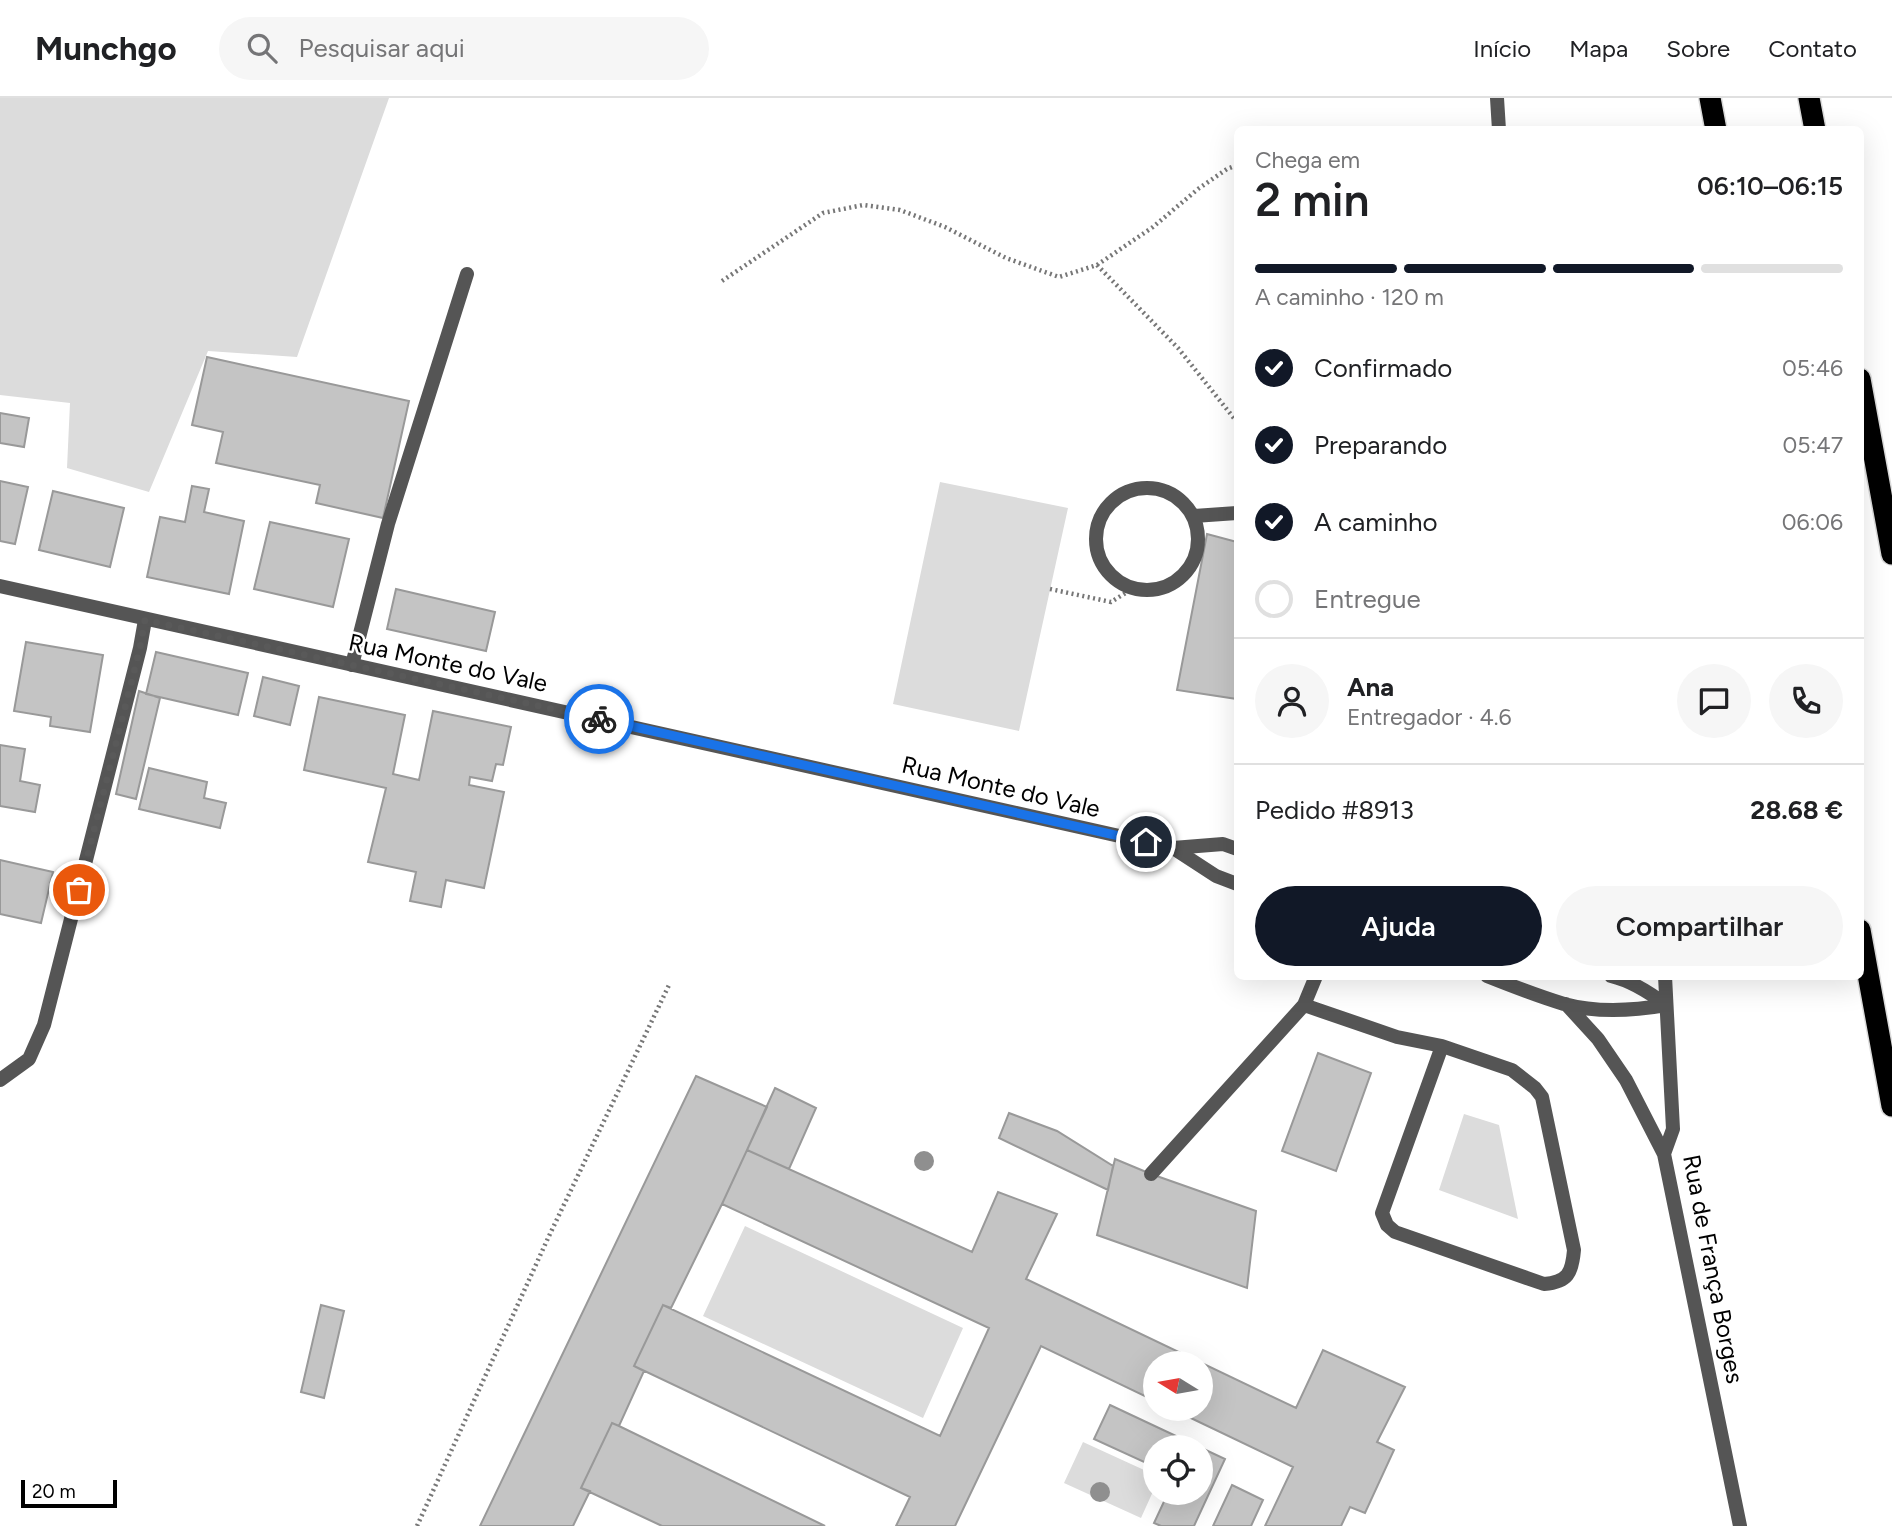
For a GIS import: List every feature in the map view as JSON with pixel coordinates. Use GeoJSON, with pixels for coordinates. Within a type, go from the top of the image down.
{"type":"FeatureCollection","features":[{"type":"Feature","properties":{"kind":"highway"},"geometry":{"type":"LineString","coordinates":[[1710,98],[1715,126]]}},
{"type":"Feature","properties":{"kind":"highway"},"geometry":{"type":"LineString","coordinates":[[1809,98],[1814,126]]}},
{"type":"Feature","properties":{"kind":"highway"},"geometry":{"type":"LineString","coordinates":[[1864,401],[1892,554]]}},
{"type":"Feature","properties":{"kind":"highway"},"geometry":{"type":"LineString","coordinates":[[1864,952],[1892,1106]]}},
{"type":"Feature","properties":{"kind":"street"},"geometry":{"type":"LineString","coordinates":[[1497,98],[1499,126]]}},
{"type":"Feature","properties":{"kind":"street"},"geometry":{"type":"LineString","coordinates":[[352,665],[388,524],[467,274]]}},
{"type":"Feature","properties":{"kind":"street"},"geometry":{"type":"LineString","coordinates":[[1137,488],[1154,488],[1170,493],[1184,503],[1194,516],[1199,533],[1198,550],[1192,566],[1181,579],[1166,588],[1149,591],[1132,589],[1117,581],[1105,569],[1098,554],[1097,529],[1108,506],[1121,495],[1137,488]]}},
{"type":"Feature","properties":{"kind":"street"},"geometry":{"type":"LineString","coordinates":[[1194,516],[1234,513]]}},
{"type":"Feature","properties":{"kind":"street","name":"Rua Monte do Vale"},"geometry":{"type":"LineString","coordinates":[[0,586],[1173,848],[1223,844],[1234,848]]}},
{"type":"Feature","properties":{"kind":"street"},"geometry":{"type":"LineString","coordinates":[[0,1080],[29,1059],[44,1025],[145,620]]}},
{"type":"Feature","properties":{"kind":"street","name":"Rua Monte do Vale"},"geometry":{"type":"LineString","coordinates":[[1173,848],[1216,876],[1234,883]]}},
{"type":"Feature","properties":{"kind":"street"},"geometry":{"type":"LineString","coordinates":[[1151,1174],[1304,1004],[1314,980]]}},
{"type":"Feature","properties":{"kind":"street"},"geometry":{"type":"LineString","coordinates":[[1498,980],[1566,1004],[1597,1009],[1623,1011],[1666,1004]]}},
{"type":"Feature","properties":{"kind":"street"},"geometry":{"type":"LineString","coordinates":[[1625,980],[1666,1004]]}},
{"type":"Feature","properties":{"kind":"street","name":"Rua de França Borges"},"geometry":{"type":"LineString","coordinates":[[1665,980],[1673,1129],[1664,1154],[1740,1526]]}},
{"type":"Feature","properties":{"kind":"street"},"geometry":{"type":"LineString","coordinates":[[1304,1004],[1397,1037],[1442,1046],[1512,1070],[1535,1088],[1542,1097],[1574,1250],[1568,1275],[1559,1283],[1544,1284],[1395,1232],[1387,1225],[1382,1213],[1442,1046]]}},
{"type":"Feature","properties":{"kind":"street"},"geometry":{"type":"LineString","coordinates":[[1566,1004],[1598,1039],[1626,1080],[1664,1154]]}},
{"type":"Feature","properties":{"kind":"path"},"geometry":{"type":"LineString","coordinates":[[722,281],[823,213],[863,205],[900,210],[944,227],[1006,257],[1059,276],[1097,265],[1234,166]]}},
{"type":"Feature","properties":{"kind":"path"},"geometry":{"type":"LineString","coordinates":[[1097,265],[1178,348],[1234,418]]}},
{"type":"Feature","properties":{"kind":"path"},"geometry":{"type":"LineString","coordinates":[[1050,589],[1111,602],[1132,589]]}},
{"type":"Feature","properties":{"kind":"path"},"geometry":{"type":"LineString","coordinates":[[417,1526],[549,1236],[670,983]]}},
{"type":"Feature","properties":{"kind":"shaded area"},"geometry":{"type":"Polygon","coordinates":[[[0,98],[389,98],[297,357],[208,351],[149,492],[67,468],[70,403],[0,395],[0,98]]]}},
{"type":"Feature","properties":{"kind":"shaded area"},"geometry":{"type":"Polygon","coordinates":[[[940,482],[1068,508],[1019,731],[893,704],[940,482]]]}},
{"type":"Feature","properties":{"kind":"shaded area"},"geometry":{"type":"Polygon","coordinates":[[[1464,1114],[1499,1125],[1518,1219],[1439,1190],[1464,1114]]]}},
{"type":"Feature","properties":{"kind":"shaded area"},"geometry":{"type":"Polygon","coordinates":[[[745,1226],[963,1328],[923,1418],[703,1316],[745,1226]]]}},
{"type":"Feature","properties":{"kind":"shaded area"},"geometry":{"type":"Polygon","coordinates":[[[1083,1442],[1143,1470],[1143,1505],[1147,1505],[1141,1518],[1064,1483],[1083,1442]]]}},
{"type":"Feature","properties":{"kind":"building"},"geometry":{"type":"Polygon","coordinates":[[[207,357],[409,401],[383,518],[316,503],[320,485],[216,463],[223,432],[192,425],[207,357]]]}},
{"type":"Feature","properties":{"kind":"building"},"geometry":{"type":"Polygon","coordinates":[[[0,413],[29,418],[24,447],[0,443],[0,413]]]}},
{"type":"Feature","properties":{"kind":"building"},"geometry":{"type":"Polygon","coordinates":[[[0,481],[28,487],[15,544],[0,541],[0,481]]]}},
{"type":"Feature","properties":{"kind":"building"},"geometry":{"type":"Polygon","coordinates":[[[192,486],[209,489],[204,512],[244,521],[229,594],[147,577],[160,517],[185,522],[192,486]]]}},
{"type":"Feature","properties":{"kind":"building"},"geometry":{"type":"Polygon","coordinates":[[[53,491],[124,508],[110,567],[39,550],[53,491]]]}},
{"type":"Feature","properties":{"kind":"building"},"geometry":{"type":"Polygon","coordinates":[[[270,522],[349,539],[333,607],[254,589],[270,522]]]}},
{"type":"Feature","properties":{"kind":"building"},"geometry":{"type":"Polygon","coordinates":[[[1207,534],[1234,541],[1234,699],[1177,690],[1207,534]]]}},
{"type":"Feature","properties":{"kind":"building"},"geometry":{"type":"Polygon","coordinates":[[[396,589],[495,612],[486,651],[387,629],[396,589]]]}},
{"type":"Feature","properties":{"kind":"building"},"geometry":{"type":"Polygon","coordinates":[[[26,642],[103,655],[90,732],[50,726],[51,717],[14,711],[26,642]]]}},
{"type":"Feature","properties":{"kind":"building"},"geometry":{"type":"Polygon","coordinates":[[[156,652],[248,673],[238,715],[146,694],[156,652]]]}},
{"type":"Feature","properties":{"kind":"building"},"geometry":{"type":"Polygon","coordinates":[[[263,677],[299,686],[290,725],[254,716],[263,677]]]}},
{"type":"Feature","properties":{"kind":"building"},"geometry":{"type":"Polygon","coordinates":[[[139,691],[160,698],[136,799],[116,794],[139,691]]]}},
{"type":"Feature","properties":{"kind":"building"},"geometry":{"type":"Polygon","coordinates":[[[319,697],[405,715],[393,774],[419,780],[433,711],[511,727],[503,765],[496,764],[492,781],[470,777],[469,785],[504,792],[484,888],[446,880],[441,907],[410,901],[416,872],[368,862],[386,788],[304,770],[319,697]]]}},
{"type":"Feature","properties":{"kind":"building"},"geometry":{"type":"Polygon","coordinates":[[[0,745],[25,749],[20,781],[40,785],[35,812],[0,806],[0,745]]]}},
{"type":"Feature","properties":{"kind":"building"},"geometry":{"type":"Polygon","coordinates":[[[149,768],[207,782],[204,798],[226,803],[220,828],[139,809],[149,768]]]}},
{"type":"Feature","properties":{"kind":"building"},"geometry":{"type":"Polygon","coordinates":[[[0,860],[53,872],[41,923],[0,914],[0,860]]]}},
{"type":"Feature","properties":{"kind":"building"},"geometry":{"type":"Polygon","coordinates":[[[1318,1053],[1371,1073],[1336,1171],[1282,1151],[1318,1053]]]}},
{"type":"Feature","properties":{"kind":"building"},"geometry":{"type":"Polygon","coordinates":[[[696,1076],[767,1107],[671,1308],[663,1305],[634,1366],[644,1371],[619,1426],[612,1423],[581,1488],[590,1491],[573,1526],[480,1526],[696,1076]]]}},
{"type":"Feature","properties":{"kind":"building"},"geometry":{"type":"Polygon","coordinates":[[[775,1088],[816,1108],[789,1169],[747,1150],[775,1088]]]}},
{"type":"Feature","properties":{"kind":"building"},"geometry":{"type":"Polygon","coordinates":[[[1009,1113],[1057,1131],[1113,1166],[1108,1190],[999,1138],[1009,1113]]]}},
{"type":"Feature","properties":{"kind":"building"},"geometry":{"type":"Polygon","coordinates":[[[747,1150],[972,1252],[998,1192],[1057,1214],[1026,1279],[1177,1351],[1143,1351],[1143,1395],[1041,1346],[955,1526],[896,1526],[910,1497],[634,1366],[663,1305],[940,1436],[989,1328],[722,1204],[747,1150]]]}},
{"type":"Feature","properties":{"kind":"building"},"geometry":{"type":"Polygon","coordinates":[[[1115,1159],[1256,1211],[1247,1288],[1097,1235],[1115,1159]]]}},
{"type":"Feature","properties":{"kind":"building"},"geometry":{"type":"Polygon","coordinates":[[[321,1305],[344,1311],[324,1398],[301,1392],[321,1305]]]}},
{"type":"Feature","properties":{"kind":"building"},"geometry":{"type":"Polygon","coordinates":[[[1323,1350],[1405,1387],[1377,1442],[1394,1450],[1365,1513],[1350,1507],[1341,1526],[1265,1526],[1293,1467],[1197,1421],[1213,1421],[1213,1368],[1296,1408],[1323,1350]]]}},
{"type":"Feature","properties":{"kind":"building"},"geometry":{"type":"Polygon","coordinates":[[[1110,1405],[1174,1435],[1143,1435],[1143,1461],[1094,1439],[1110,1405]]]}},
{"type":"Feature","properties":{"kind":"building"},"geometry":{"type":"Polygon","coordinates":[[[612,1423],[825,1526],[662,1526],[581,1488],[612,1423]]]}},
{"type":"Feature","properties":{"kind":"building"},"geometry":{"type":"Polygon","coordinates":[[[1213,1453],[1225,1459],[1213,1485],[1213,1453]]]}},
{"type":"Feature","properties":{"kind":"building"},"geometry":{"type":"Polygon","coordinates":[[[1232,1485],[1263,1500],[1251,1526],[1213,1526],[1232,1485]]]}},
{"type":"Feature","properties":{"kind":"building"},"geometry":{"type":"Polygon","coordinates":[[[1162,1505],[1204,1505],[1194,1526],[1161,1526],[1154,1523],[1162,1505]]]}},
{"type":"Feature","properties":{"kind":"way so far"},"geometry":{"type":"LineString","coordinates":[[79,890],[145,620],[599,719]]}},
{"type":"Feature","properties":{"kind":"route"},"geometry":{"type":"LineString","coordinates":[[599,719],[1146,842]]}}]}
